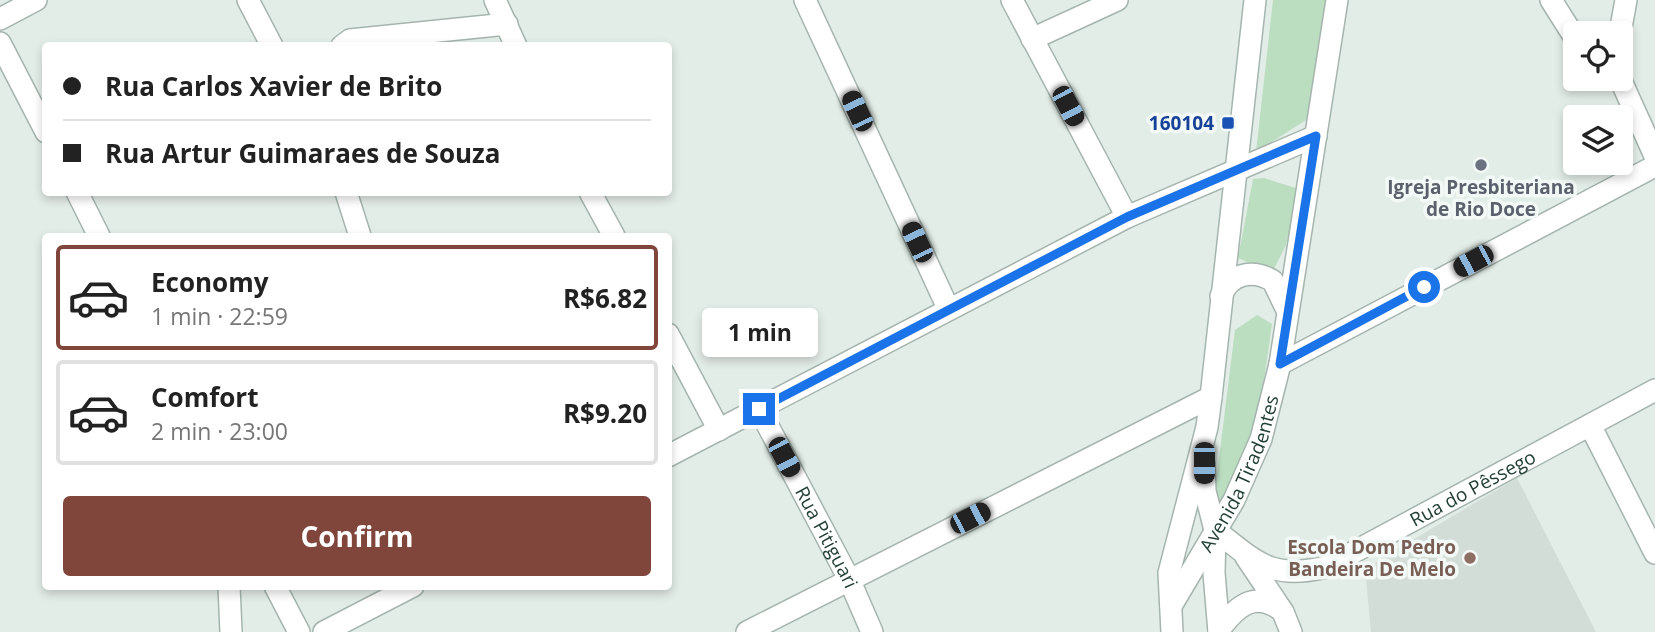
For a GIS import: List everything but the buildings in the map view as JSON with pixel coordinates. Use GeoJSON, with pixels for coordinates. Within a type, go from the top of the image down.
{"type":"FeatureCollection","features":[{"type":"Feature","properties":{"kind":"street"},"geometry":{"type":"LineString","coordinates":[[0,19],[36,0]]}},
{"type":"Feature","properties":{"kind":"street"},"geometry":{"type":"LineString","coordinates":[[248,0],[270,42]]}},
{"type":"Feature","properties":{"kind":"street"},"geometry":{"type":"LineString","coordinates":[[495,0],[514,42]]}},
{"type":"Feature","properties":{"kind":"street"},"geometry":{"type":"LineString","coordinates":[[805,0],[948,308]]}},
{"type":"Feature","properties":{"kind":"street"},"geometry":{"type":"LineString","coordinates":[[1012,0],[1127,217]]}},
{"type":"Feature","properties":{"kind":"street"},"geometry":{"type":"LineString","coordinates":[[1032,39],[1117,0]]}},
{"type":"Feature","properties":{"kind":"street","name":"Avenida Tiradentes"},"geometry":{"type":"LineString","coordinates":[[1172,632],[1169,573],[1207,427],[1255,0]]}},
{"type":"Feature","properties":{"kind":"street","name":"Avenida Tiradentes"},"geometry":{"type":"LineString","coordinates":[[1171,606],[1248,474],[1261,439],[1280,364],[1337,0]]}},
{"type":"Feature","properties":{"kind":"street"},"geometry":{"type":"LineString","coordinates":[[1551,0],[1564,21]]}},
{"type":"Feature","properties":{"kind":"street"},"geometry":{"type":"LineString","coordinates":[[1622,21],[1626,0]]}},
{"type":"Feature","properties":{"kind":"street"},"geometry":{"type":"LineString","coordinates":[[347,42],[507,24]]}},
{"type":"Feature","properties":{"kind":"street"},"geometry":{"type":"LineString","coordinates":[[0,43],[42,124]]}},
{"type":"Feature","properties":{"kind":"street"},"geometry":{"type":"LineString","coordinates":[[1627,91],[1655,156]]}},
{"type":"Feature","properties":{"kind":"street"},"geometry":{"type":"LineString","coordinates":[[672,454],[1127,217],[1316,136]]}},
{"type":"Feature","properties":{"kind":"street"},"geometry":{"type":"LineString","coordinates":[[1280,364],[1655,166]]}},
{"type":"Feature","properties":{"kind":"street"},"geometry":{"type":"LineString","coordinates":[[79,196],[98,233]]}},
{"type":"Feature","properties":{"kind":"street"},"geometry":{"type":"LineString","coordinates":[[347,196],[359,233]]}},
{"type":"Feature","properties":{"kind":"street"},"geometry":{"type":"LineString","coordinates":[[592,196],[612,233]]}},
{"type":"Feature","properties":{"kind":"street"},"geometry":{"type":"LineString","coordinates":[[1220,298],[1223,289],[1237,277],[1254,273],[1273,281],[1288,311]]}},
{"type":"Feature","properties":{"kind":"street"},"geometry":{"type":"LineString","coordinates":[[672,344],[719,430]]}},
{"type":"Feature","properties":{"kind":"street","name":"Rua do Pêssego"},"geometry":{"type":"LineString","coordinates":[[1214,530],[1272,570],[1289,574],[1326,567],[1655,390]]}},
{"type":"Feature","properties":{"kind":"street"},"geometry":{"type":"LineString","coordinates":[[747,632],[1211,397]]}},
{"type":"Feature","properties":{"kind":"street","name":"Rua Pitiguari"},"geometry":{"type":"LineString","coordinates":[[759,409],[849,579],[872,632]]}},
{"type":"Feature","properties":{"kind":"street"},"geometry":{"type":"LineString","coordinates":[[1590,425],[1655,553]]}},
{"type":"Feature","properties":{"kind":"street"},"geometry":{"type":"LineString","coordinates":[[1207,427],[1205,491],[1214,530],[1214,573],[1219,631]]}},
{"type":"Feature","properties":{"kind":"street"},"geometry":{"type":"LineString","coordinates":[[1243,552],[1283,612],[1291,632]]}},
{"type":"Feature","properties":{"kind":"street"},"geometry":{"type":"LineString","coordinates":[[229,590],[231,632]]}},
{"type":"Feature","properties":{"kind":"street"},"geometry":{"type":"LineString","coordinates":[[277,590],[299,632]]}},
{"type":"Feature","properties":{"kind":"street"},"geometry":{"type":"LineString","coordinates":[[324,632],[405,590]]}},
{"type":"Feature","properties":{"kind":"street"},"geometry":{"type":"LineString","coordinates":[[1219,631],[1247,601],[1263,600],[1283,612]]}},
{"type":"Feature","properties":{"kind":"shaded area","name":"Escola Dom Pedro Bandeira De Melo"},"geometry":{"type":"Polygon","coordinates":[[[1517,478],[1596,632],[1371,632],[1366,579],[1377,561],[1517,478]]]}},
{"type":"Feature","properties":{"kind":"green space"},"geometry":{"type":"Polygon","coordinates":[[[1273,0],[1331,0],[1314,115],[1256,152],[1273,0]]]}},
{"type":"Feature","properties":{"kind":"green space"},"geometry":{"type":"Polygon","coordinates":[[[1264,178],[1299,189],[1286,245],[1272,273],[1238,258],[1253,179],[1264,178]]]}},
{"type":"Feature","properties":{"kind":"green space"},"geometry":{"type":"Polygon","coordinates":[[[1257,315],[1272,324],[1253,457],[1212,515],[1235,330],[1257,315]]]}},
{"type":"Feature","properties":{"kind":"place","name":"160104"},"geometry":{"type":"Point","coordinates":[1228,123]}},
{"type":"Feature","properties":{"kind":"place","name":"Igreja Presbiteriana de Rio Doce"},"geometry":{"type":"Point","coordinates":[1481,165]}},
{"type":"Feature","properties":{"kind":"place","name":"Escola Dom Pedro Bandeira De Melo"},"geometry":{"type":"Point","coordinates":[1470,558]}},
{"type":"Feature","properties":{"kind":"route"},"geometry":{"type":"LineString","coordinates":[[759,409],[948,308],[1127,217],[1316,136],[1280,364],[1424,287]]}}]}
